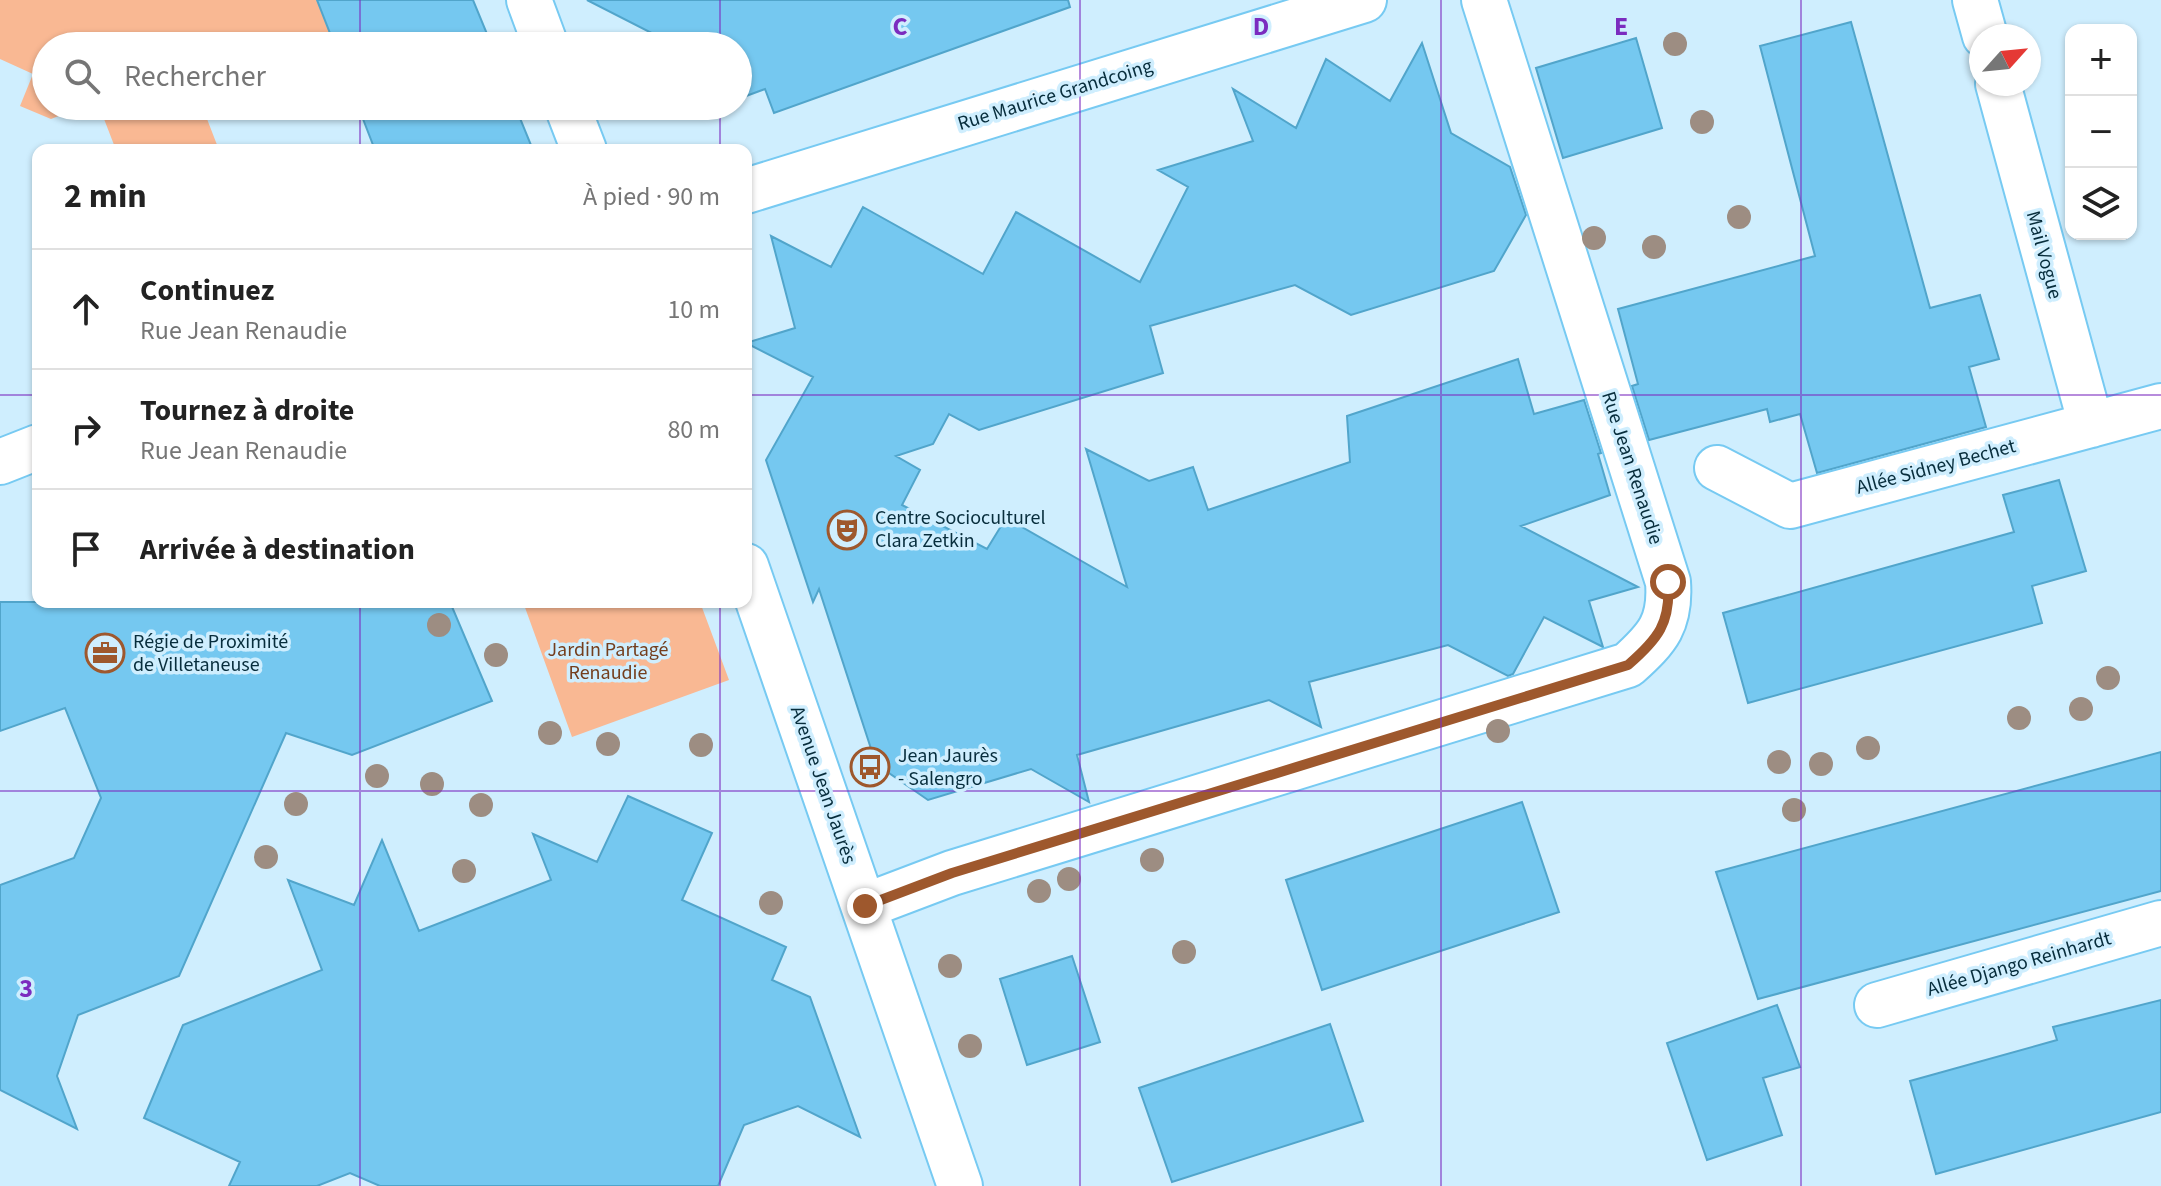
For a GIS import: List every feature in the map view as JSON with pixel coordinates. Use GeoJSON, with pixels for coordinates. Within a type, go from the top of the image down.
{"type":"FeatureCollection","features":[{"type":"Feature","properties":{"kind":"street"},"geometry":{"type":"LineString","coordinates":[[529,0],[541,32]]}},
{"type":"Feature","properties":{"kind":"street","name":"Rue Maurice Grandcoing"},"geometry":{"type":"LineString","coordinates":[[752,189],[1364,0]]}},
{"type":"Feature","properties":{"kind":"street","name":"Rue Jean Renaudie"},"geometry":{"type":"LineString","coordinates":[[865,906],[952,873],[1628,665],[1661,629],[1670,607],[1668,582],[1484,0]]}},
{"type":"Feature","properties":{"kind":"street"},"geometry":{"type":"LineString","coordinates":[[1975,0],[1982,24]]}},
{"type":"Feature","properties":{"kind":"street","name":"Mail Vogue"},"geometry":{"type":"LineString","coordinates":[[2001,96],[2091,425]]}},
{"type":"Feature","properties":{"kind":"street"},"geometry":{"type":"LineString","coordinates":[[572,120],[582,144]]}},
{"type":"Feature","properties":{"kind":"street","name":"Allée Sidney Bechet"},"geometry":{"type":"LineString","coordinates":[[1717,468],[1790,506],[2161,406]]}},
{"type":"Feature","properties":{"kind":"street"},"geometry":{"type":"LineString","coordinates":[[0,462],[32,449]]}},
{"type":"Feature","properties":{"kind":"street","name":"Avenue Jean Jaurès"},"geometry":{"type":"LineString","coordinates":[[752,583],[960,1186]]}},
{"type":"Feature","properties":{"kind":"street","name":"Allée Django Reinhardt"},"geometry":{"type":"LineString","coordinates":[[1877,1005],[2161,923]]}},
{"type":"Feature","properties":{"kind":"green space"},"geometry":{"type":"Polygon","coordinates":[[[0,0],[317,0],[330,32],[32,32],[32,74],[0,59],[0,0]]]}},
{"type":"Feature","properties":{"kind":"green space"},"geometry":{"type":"Polygon","coordinates":[[[32,76],[32,111],[20,106],[32,76]]]}},
{"type":"Feature","properties":{"kind":"green space"},"geometry":{"type":"Polygon","coordinates":[[[104,120],[207,120],[217,144],[114,144],[104,120]]]}},
{"type":"Feature","properties":{"kind":"green space","name":"Jardin Partagé Renaudie"},"geometry":{"type":"Polygon","coordinates":[[[525,608],[702,608],[729,680],[572,737],[525,608]]]}},
{"type":"Feature","properties":{"kind":"building"},"geometry":{"type":"Polygon","coordinates":[[[317,0],[473,0],[486,32],[330,32],[317,0]]]}},
{"type":"Feature","properties":{"kind":"building"},"geometry":{"type":"Polygon","coordinates":[[[587,0],[1068,0],[1070,7],[774,113],[765,89],[752,94],[752,32],[650,32],[587,0]]]}},
{"type":"Feature","properties":{"kind":"building"},"geometry":{"type":"Polygon","coordinates":[[[1851,22],[1930,308],[1980,295],[1999,359],[1969,367],[1986,427],[1817,473],[1800,414],[1770,422],[1767,409],[1649,440],[1632,386],[1638,384],[1618,309],[1815,256],[1760,46],[1851,22]]]}},
{"type":"Feature","properties":{"kind":"building"},"geometry":{"type":"Polygon","coordinates":[[[1636,38],[1662,128],[1563,158],[1536,68],[1636,38]]]}},
{"type":"Feature","properties":{"kind":"building"},"geometry":{"type":"Polygon","coordinates":[[[1422,43],[1451,133],[1510,167],[1526,215],[1494,271],[1351,315],[1295,285],[1150,326],[1163,373],[979,430],[949,414],[933,444],[896,456],[920,470],[902,505],[987,549],[1006,518],[1127,587],[1086,449],[1149,481],[1193,467],[1208,510],[1350,462],[1347,416],[1518,359],[1534,414],[1584,400],[1601,453],[1598,454],[1610,495],[1521,526],[1638,587],[1589,601],[1603,647],[1544,617],[1513,674],[1508,676],[1448,645],[1309,682],[1321,727],[1269,700],[1077,755],[1089,802],[1031,769],[928,800],[876,764],[819,589],[813,602],[766,460],[813,377],[752,346],[752,341],[795,328],[771,236],[831,267],[863,207],[983,274],[1016,212],[1140,282],[1188,187],[1158,170],[1253,141],[1233,89],[1296,128],[1326,59],[1390,101],[1422,43]]]}},
{"type":"Feature","properties":{"kind":"building"},"geometry":{"type":"Polygon","coordinates":[[[363,120],[521,120],[531,144],[373,144],[363,120]]]}},
{"type":"Feature","properties":{"kind":"building"},"geometry":{"type":"Polygon","coordinates":[[[2059,480],[2086,571],[2032,586],[2042,623],[1748,703],[1723,613],[2014,532],[2003,495],[2059,480]]]}},
{"type":"Feature","properties":{"kind":"building"},"geometry":{"type":"Polygon","coordinates":[[[0,602],[32,602],[32,608],[453,608],[492,701],[352,755],[286,733],[179,976],[78,1015],[57,1076],[77,1129],[0,1090],[0,885],[74,858],[101,798],[65,708],[0,731],[0,602]]]}},
{"type":"Feature","properties":{"kind":"building"},"geometry":{"type":"Polygon","coordinates":[[[2161,752],[2161,891],[1758,999],[1716,872],[2161,752]]]}},
{"type":"Feature","properties":{"kind":"building"},"geometry":{"type":"Polygon","coordinates":[[[628,796],[712,833],[682,900],[786,947],[772,980],[810,997],[860,1137],[798,1106],[744,1125],[718,1186],[380,1186],[350,1173],[317,1186],[229,1186],[240,1162],[144,1118],[183,1025],[322,970],[288,880],[354,905],[382,840],[419,931],[551,880],[533,834],[597,862],[628,796]]]}},
{"type":"Feature","properties":{"kind":"building"},"geometry":{"type":"Polygon","coordinates":[[[1522,802],[1559,912],[1322,990],[1286,880],[1522,802]]]}},
{"type":"Feature","properties":{"kind":"building"},"geometry":{"type":"Polygon","coordinates":[[[1072,956],[1100,1042],[1027,1065],[1000,979],[1072,956]]]}},
{"type":"Feature","properties":{"kind":"building"},"geometry":{"type":"Polygon","coordinates":[[[2161,1000],[2161,1112],[1936,1174],[1910,1081],[2057,1040],[2053,1027],[2161,1000]]]}},
{"type":"Feature","properties":{"kind":"building"},"geometry":{"type":"Polygon","coordinates":[[[1777,1005],[1800,1067],[1763,1078],[1782,1135],[1707,1160],[1667,1043],[1777,1005]]]}},
{"type":"Feature","properties":{"kind":"building"},"geometry":{"type":"Polygon","coordinates":[[[1330,1024],[1363,1121],[1172,1182],[1139,1088],[1330,1024]]]}},
{"type":"Feature","properties":{"kind":"place","name":"Centre Socioculturel Clara Zetkin"},"geometry":{"type":"Point","coordinates":[847,530]}},
{"type":"Feature","properties":{"kind":"place","name":"Régie de Proximité de Villetaneuse"},"geometry":{"type":"Point","coordinates":[105,653]}},
{"type":"Feature","properties":{"kind":"place","name":"Jean Jaurès - Salengro"},"geometry":{"type":"Point","coordinates":[870,767]}},
{"type":"Feature","properties":{"kind":"route"},"geometry":{"type":"LineString","coordinates":[[865,906],[952,873],[1628,665],[1645,650],[1665,622],[1670,607],[1668,582]]}}]}
